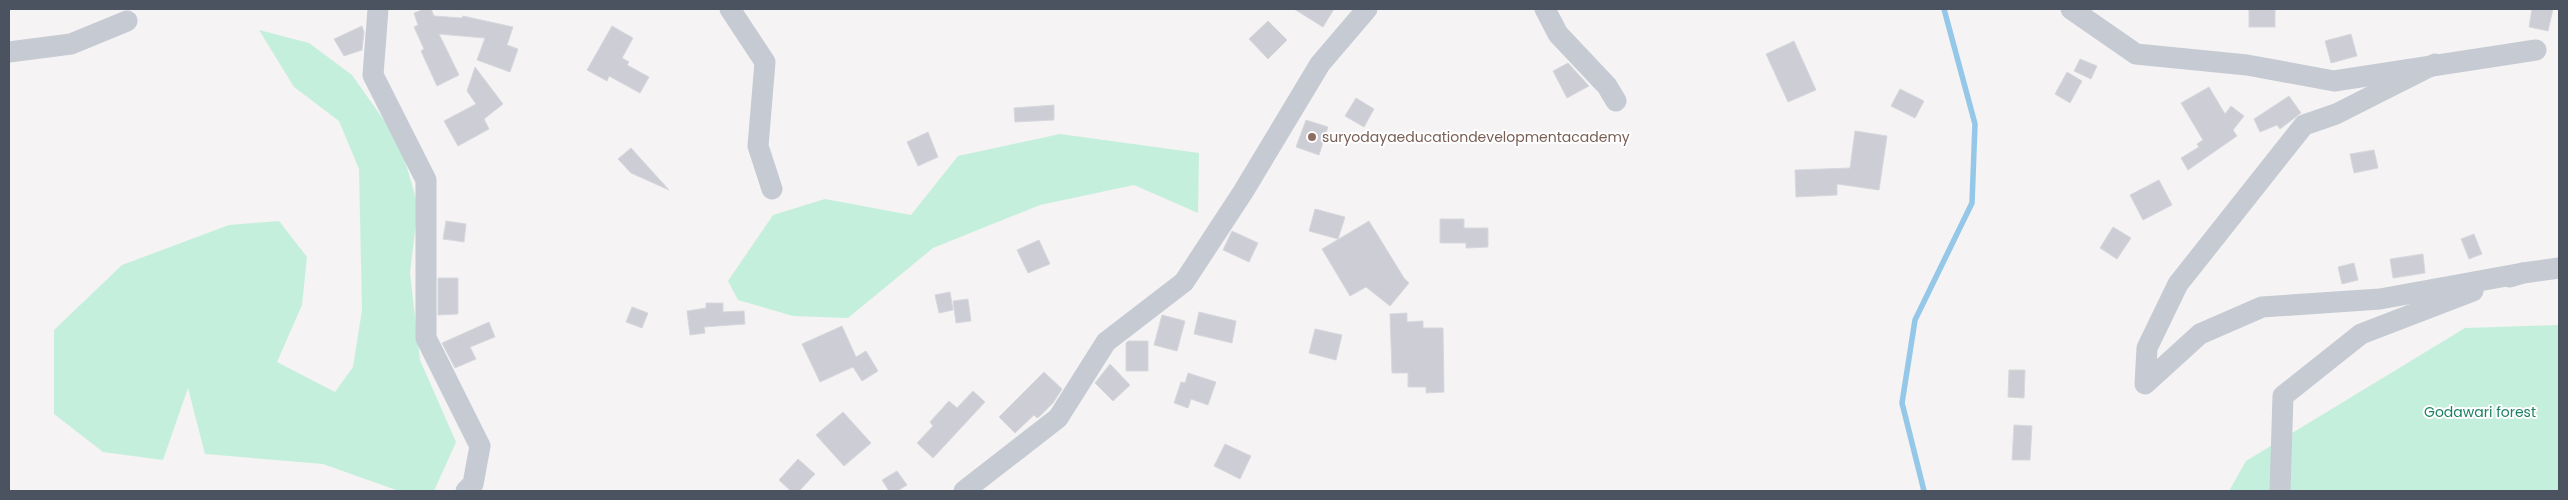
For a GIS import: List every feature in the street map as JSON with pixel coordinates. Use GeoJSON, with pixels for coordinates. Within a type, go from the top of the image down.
{"type":"FeatureCollection","features":[{"type":"Feature","properties":{"kind":"street"},"geometry":{"type":"LineString","coordinates":[[378,9],[372,75],[426,180],[426,338],[480,446],[473,484],[466,491]]}},
{"type":"Feature","properties":{"kind":"street"},"geometry":{"type":"LineString","coordinates":[[730,9],[765,62],[758,146],[772,188]]}},
{"type":"Feature","properties":{"kind":"street"},"geometry":{"type":"LineString","coordinates":[[964,491],[1058,418],[1106,342],[1184,282],[1243,192],[1320,64],[1367,9]]}},
{"type":"Feature","properties":{"kind":"street"},"geometry":{"type":"LineString","coordinates":[[1545,9],[1558,34],[1607,86],[1616,101]]}},
{"type":"Feature","properties":{"kind":"street"},"geometry":{"type":"LineString","coordinates":[[2070,9],[2136,54],[2246,65],[2334,81],[2434,64],[2536,50]]}},
{"type":"Feature","properties":{"kind":"street"},"geometry":{"type":"LineString","coordinates":[[9,52],[71,44],[127,21]]}},
{"type":"Feature","properties":{"kind":"street"},"geometry":{"type":"LineString","coordinates":[[2434,64],[2336,114],[2304,125],[2178,284],[2147,348],[2145,384],[2200,334],[2262,307],[2380,299],[2523,272],[2559,268]]}},
{"type":"Feature","properties":{"kind":"street"},"geometry":{"type":"LineString","coordinates":[[2280,491],[2283,396],[2361,334],[2523,272]]}},
{"type":"Feature","properties":{"kind":"green space"},"geometry":{"type":"Polygon","coordinates":[[[259,30],[309,43],[352,75],[400,143],[418,206],[410,273],[420,360],[456,442],[434,491],[399,491],[323,464],[205,454],[188,388],[163,460],[103,452],[54,414],[54,330],[122,265],[229,225],[279,221],[307,257],[302,305],[277,362],[335,392],[353,367],[362,310],[359,169],[339,121],[294,87],[259,30]]]}},
{"type":"Feature","properties":{"kind":"green space"},"geometry":{"type":"Polygon","coordinates":[[[1060,134],[1199,153],[1198,213],[1134,185],[1040,205],[933,248],[848,318],[793,316],[738,300],[728,281],[773,215],[825,199],[911,215],[958,156],[1060,134]]]}},
{"type":"Feature","properties":{"kind":"green space","name":"Godawari forest"},"geometry":{"type":"Polygon","coordinates":[[[2559,325],[2559,491],[2229,491],[2246,461],[2465,328],[2559,325]]]}},
{"type":"Feature","properties":{"kind":"building"},"geometry":{"type":"Polygon","coordinates":[[[424,9],[431,9],[434,16],[462,18],[463,16],[513,27],[507,45],[518,49],[510,72],[477,60],[485,38],[439,34],[459,75],[437,86],[421,51],[424,49],[414,27],[418,25],[414,13],[424,9]]]}},
{"type":"Feature","properties":{"kind":"building"},"geometry":{"type":"Polygon","coordinates":[[[1294,9],[1334,9],[1323,27],[1294,9]]]}},
{"type":"Feature","properties":{"kind":"building"},"geometry":{"type":"Polygon","coordinates":[[[2249,9],[2275,9],[2275,27],[2249,27],[2249,9]]]}},
{"type":"Feature","properties":{"kind":"building"},"geometry":{"type":"Polygon","coordinates":[[[2532,9],[2553,9],[2548,31],[2529,27],[2532,9]]]}},
{"type":"Feature","properties":{"kind":"building"},"geometry":{"type":"Polygon","coordinates":[[[1268,21],[1287,40],[1268,59],[1249,39],[1268,21]]]}},
{"type":"Feature","properties":{"kind":"building"},"geometry":{"type":"Polygon","coordinates":[[[362,26],[364,32],[362,50],[344,56],[334,39],[362,26]]]}},
{"type":"Feature","properties":{"kind":"building"},"geometry":{"type":"Polygon","coordinates":[[[612,26],[633,38],[622,58],[629,62],[627,65],[649,77],[640,93],[609,76],[607,81],[587,70],[612,26]]]}},
{"type":"Feature","properties":{"kind":"building"},"geometry":{"type":"Polygon","coordinates":[[[2351,34],[2357,56],[2331,63],[2325,41],[2351,34]]]}},
{"type":"Feature","properties":{"kind":"building"},"geometry":{"type":"Polygon","coordinates":[[[1794,41],[1816,90],[1788,102],[1766,54],[1794,41]]]}},
{"type":"Feature","properties":{"kind":"building"},"geometry":{"type":"Polygon","coordinates":[[[2080,59],[2097,66],[2091,79],[2074,71],[2080,59]]]}},
{"type":"Feature","properties":{"kind":"building"},"geometry":{"type":"Polygon","coordinates":[[[1568,63],[1589,86],[1567,98],[1553,71],[1568,63]]]}},
{"type":"Feature","properties":{"kind":"building"},"geometry":{"type":"Polygon","coordinates":[[[475,67],[503,104],[484,119],[489,129],[458,146],[444,121],[476,104],[467,91],[475,67]]]}},
{"type":"Feature","properties":{"kind":"building"},"geometry":{"type":"Polygon","coordinates":[[[2067,72],[2082,81],[2070,103],[2055,94],[2067,72]]]}},
{"type":"Feature","properties":{"kind":"building"},"geometry":{"type":"Polygon","coordinates":[[[2209,87],[2225,114],[2231,106],[2244,116],[2233,130],[2237,136],[2188,170],[2181,158],[2199,147],[2197,144],[2203,140],[2181,103],[2209,87]]]}},
{"type":"Feature","properties":{"kind":"building"},"geometry":{"type":"Polygon","coordinates":[[[1900,89],[1924,101],[1915,118],[1891,106],[1900,89]]]}},
{"type":"Feature","properties":{"kind":"building"},"geometry":{"type":"Polygon","coordinates":[[[2289,96],[2301,113],[2280,129],[2277,125],[2260,132],[2254,119],[2289,96]]]}},
{"type":"Feature","properties":{"kind":"building"},"geometry":{"type":"Polygon","coordinates":[[[1356,98],[1374,109],[1364,127],[1345,116],[1356,98]]]}},
{"type":"Feature","properties":{"kind":"building"},"geometry":{"type":"Polygon","coordinates":[[[1054,105],[1054,120],[1015,122],[1014,108],[1054,105]]]}},
{"type":"Feature","properties":{"kind":"building","name":"suryodayaeducationdevelopmentacademy"},"geometry":{"type":"Polygon","coordinates":[[[1306,120],[1328,127],[1319,155],[1296,147],[1306,120]]]}},
{"type":"Feature","properties":{"kind":"building"},"geometry":{"type":"Polygon","coordinates":[[[1855,131],[1887,136],[1879,190],[1837,184],[1837,195],[1796,197],[1795,170],[1850,168],[1855,131]]]}},
{"type":"Feature","properties":{"kind":"building"},"geometry":{"type":"Polygon","coordinates":[[[928,132],[938,157],[918,166],[907,142],[928,132]]]}},
{"type":"Feature","properties":{"kind":"building"},"geometry":{"type":"Polygon","coordinates":[[[631,148],[669,190],[631,173],[618,159],[631,148]]]}},
{"type":"Feature","properties":{"kind":"building"},"geometry":{"type":"Polygon","coordinates":[[[2374,150],[2378,168],[2354,173],[2350,154],[2374,150]]]}},
{"type":"Feature","properties":{"kind":"building"},"geometry":{"type":"Polygon","coordinates":[[[2159,180],[2172,205],[2143,220],[2130,195],[2159,180]]]}},
{"type":"Feature","properties":{"kind":"building"},"geometry":{"type":"Polygon","coordinates":[[[1315,209],[1345,217],[1338,239],[1309,231],[1315,209]]]}},
{"type":"Feature","properties":{"kind":"building"},"geometry":{"type":"Polygon","coordinates":[[[1440,219],[1464,219],[1464,228],[1488,228],[1488,247],[1466,248],[1466,243],[1440,243],[1440,219]]]}},
{"type":"Feature","properties":{"kind":"building"},"geometry":{"type":"Polygon","coordinates":[[[446,221],[466,224],[464,242],[443,239],[446,221]]]}},
{"type":"Feature","properties":{"kind":"building"},"geometry":{"type":"Polygon","coordinates":[[[1369,221],[1409,283],[1390,306],[1366,287],[1350,296],[1322,249],[1369,221]]]}},
{"type":"Feature","properties":{"kind":"building"},"geometry":{"type":"Polygon","coordinates":[[[2113,227],[2131,238],[2117,259],[2100,248],[2113,227]]]}},
{"type":"Feature","properties":{"kind":"building"},"geometry":{"type":"Polygon","coordinates":[[[1232,231],[1258,243],[1249,262],[1223,250],[1232,231]]]}},
{"type":"Feature","properties":{"kind":"building"},"geometry":{"type":"Polygon","coordinates":[[[2474,234],[2482,254],[2469,259],[2461,239],[2474,234]]]}},
{"type":"Feature","properties":{"kind":"building"},"geometry":{"type":"Polygon","coordinates":[[[1039,240],[1050,264],[1028,273],[1017,250],[1039,240]]]}},
{"type":"Feature","properties":{"kind":"building"},"geometry":{"type":"Polygon","coordinates":[[[2423,254],[2425,273],[2393,278],[2390,259],[2423,254]]]}},
{"type":"Feature","properties":{"kind":"building"},"geometry":{"type":"Polygon","coordinates":[[[2354,263],[2358,280],[2342,284],[2338,267],[2354,263]]]}},
{"type":"Feature","properties":{"kind":"building"},"geometry":{"type":"Polygon","coordinates":[[[438,278],[458,278],[458,314],[438,315],[438,278]]]}},
{"type":"Feature","properties":{"kind":"building"},"geometry":{"type":"Polygon","coordinates":[[[950,292],[953,310],[939,313],[935,295],[950,292]]]}},
{"type":"Feature","properties":{"kind":"building"},"geometry":{"type":"Polygon","coordinates":[[[968,299],[971,321],[956,323],[953,301],[968,299]]]}},
{"type":"Feature","properties":{"kind":"building"},"geometry":{"type":"Polygon","coordinates":[[[706,303],[723,303],[723,312],[744,311],[745,324],[704,327],[705,333],[690,335],[687,311],[706,308],[706,303]]]}},
{"type":"Feature","properties":{"kind":"building"},"geometry":{"type":"Polygon","coordinates":[[[632,307],[648,313],[642,328],[626,322],[632,307]]]}},
{"type":"Feature","properties":{"kind":"building"},"geometry":{"type":"Polygon","coordinates":[[[1199,312],[1236,321],[1232,343],[1194,334],[1199,312]]]}},
{"type":"Feature","properties":{"kind":"building"},"geometry":{"type":"Polygon","coordinates":[[[1407,313],[1407,322],[1423,321],[1423,328],[1443,328],[1444,392],[1426,393],[1426,387],[1408,387],[1408,373],[1392,373],[1390,314],[1407,313]]]}},
{"type":"Feature","properties":{"kind":"building"},"geometry":{"type":"Polygon","coordinates":[[[1162,315],[1185,321],[1177,351],[1154,345],[1162,315]]]}},
{"type":"Feature","properties":{"kind":"building"},"geometry":{"type":"Polygon","coordinates":[[[489,322],[495,337],[470,347],[476,359],[455,368],[442,343],[489,322]]]}},
{"type":"Feature","properties":{"kind":"building"},"geometry":{"type":"Polygon","coordinates":[[[842,326],[856,357],[866,351],[878,371],[862,381],[853,367],[820,382],[802,344],[842,326]]]}},
{"type":"Feature","properties":{"kind":"building"},"geometry":{"type":"Polygon","coordinates":[[[1315,329],[1342,335],[1336,360],[1309,353],[1315,329]]]}},
{"type":"Feature","properties":{"kind":"building"},"geometry":{"type":"Polygon","coordinates":[[[1128,341],[1148,341],[1148,371],[1126,371],[1126,343],[1128,341]]]}},
{"type":"Feature","properties":{"kind":"building"},"geometry":{"type":"Polygon","coordinates":[[[1110,364],[1130,385],[1113,401],[1095,383],[1110,364]]]}},
{"type":"Feature","properties":{"kind":"building"},"geometry":{"type":"Polygon","coordinates":[[[2009,370],[2025,370],[2024,398],[2008,397],[2009,370]]]}},
{"type":"Feature","properties":{"kind":"building"},"geometry":{"type":"Polygon","coordinates":[[[1044,372],[1062,389],[1053,403],[1040,416],[1037,418],[1034,415],[1015,433],[999,417],[1044,372]]]}},
{"type":"Feature","properties":{"kind":"building"},"geometry":{"type":"Polygon","coordinates":[[[1188,373],[1216,382],[1208,405],[1191,399],[1188,408],[1174,403],[1181,382],[1185,383],[1188,373]]]}},
{"type":"Feature","properties":{"kind":"building"},"geometry":{"type":"Polygon","coordinates":[[[973,391],[985,402],[933,458],[917,443],[933,426],[930,422],[949,401],[957,408],[973,391]]]}},
{"type":"Feature","properties":{"kind":"building"},"geometry":{"type":"Polygon","coordinates":[[[843,412],[871,443],[844,466],[816,435],[843,412]]]}},
{"type":"Feature","properties":{"kind":"building"},"geometry":{"type":"Polygon","coordinates":[[[2014,425],[2032,426],[2030,460],[2012,460],[2014,425]]]}},
{"type":"Feature","properties":{"kind":"building"},"geometry":{"type":"Polygon","coordinates":[[[1225,444],[1251,456],[1240,479],[1214,466],[1225,444]]]}},
{"type":"Feature","properties":{"kind":"building"},"geometry":{"type":"Polygon","coordinates":[[[798,459],[815,474],[799,491],[791,491],[779,480],[798,459]]]}},
{"type":"Feature","properties":{"kind":"building"},"geometry":{"type":"Polygon","coordinates":[[[897,471],[907,485],[897,491],[889,491],[882,480],[897,471]]]}},
{"type":"Feature","properties":{"kind":"waterway"},"geometry":{"type":"LineString","coordinates":[[1924,491],[1902,403],[1915,320],[1972,203],[1975,124],[1944,9]]}},
{"type":"Feature","properties":{"kind":"place","name":"suryodayaeducationdevelopmentacademy"},"geometry":{"type":"Point","coordinates":[1312,137]}}]}
